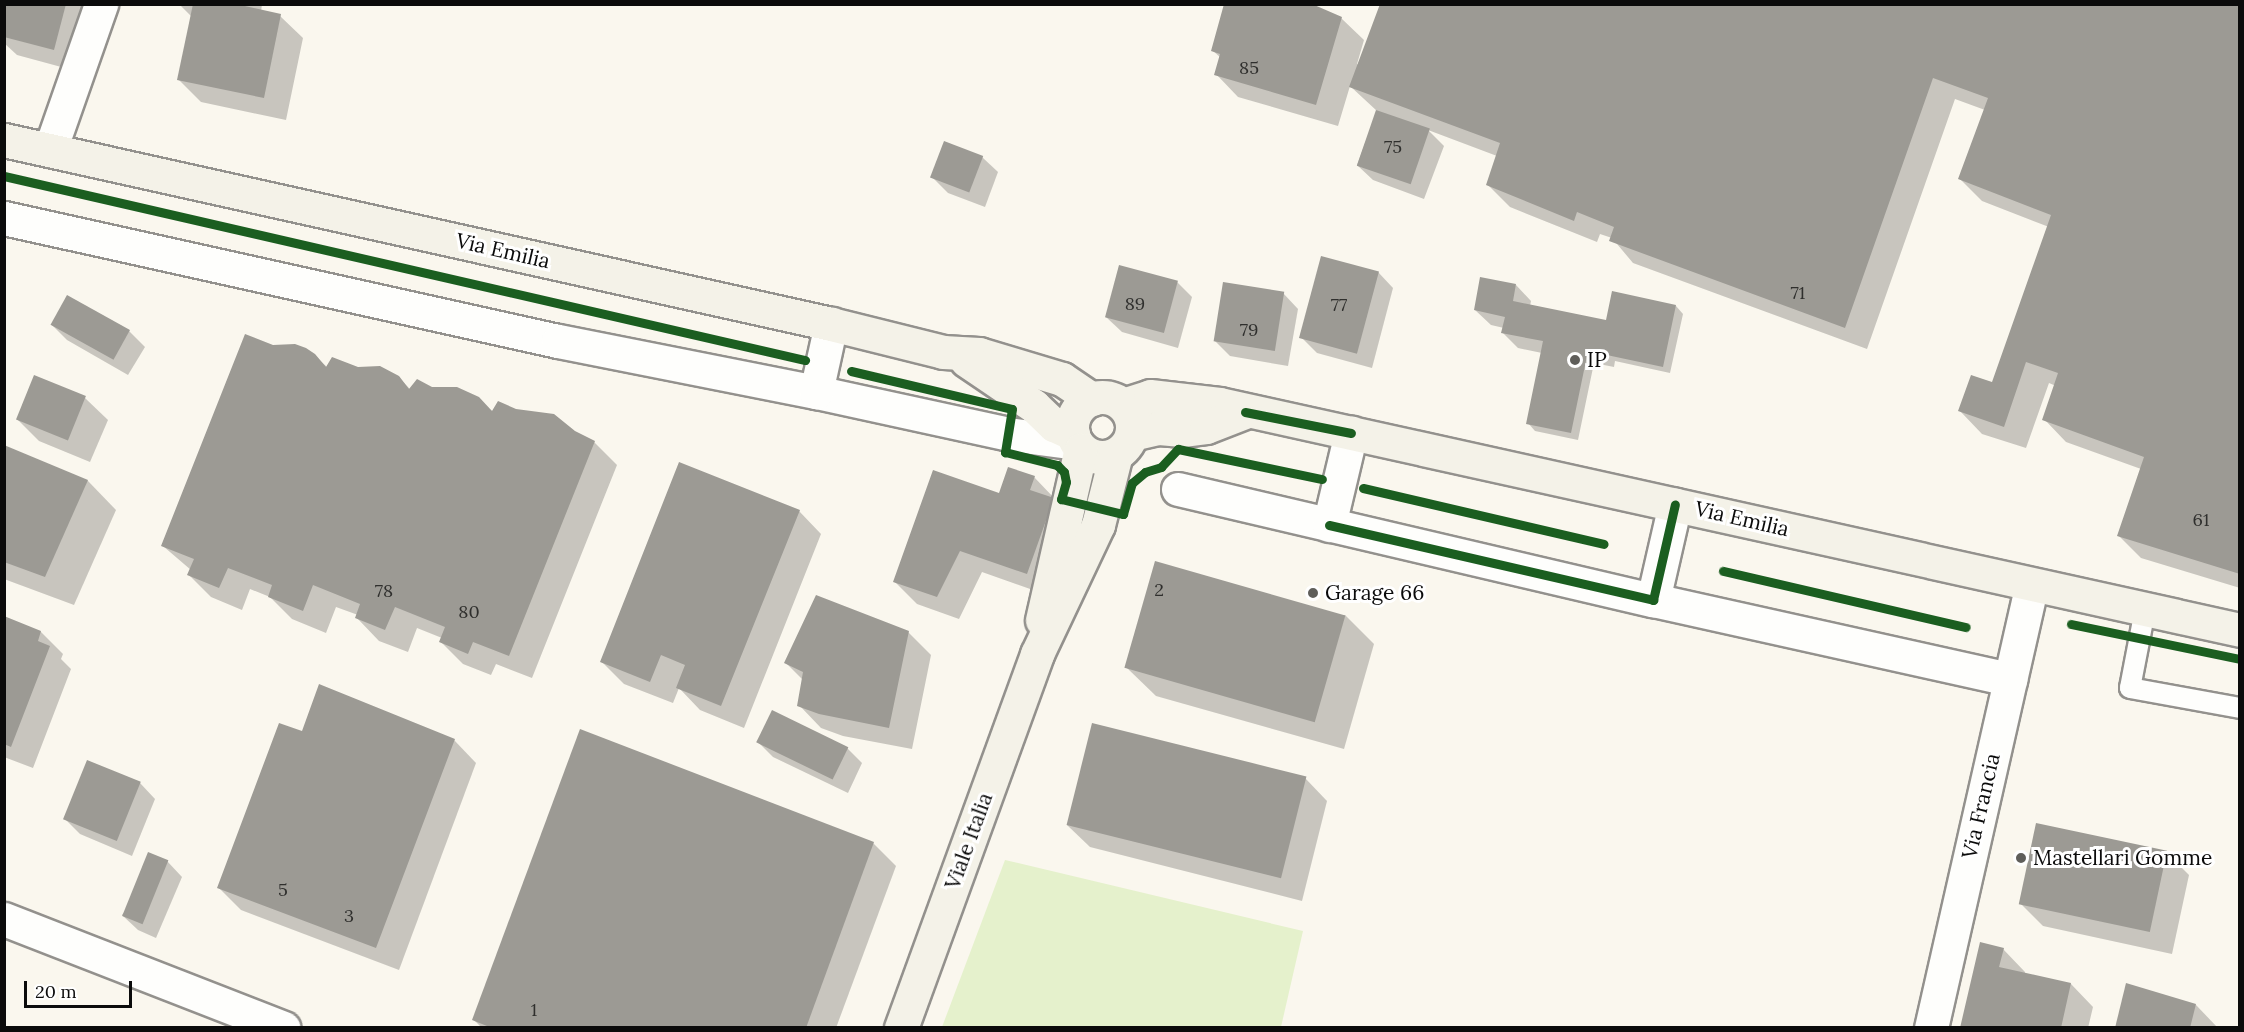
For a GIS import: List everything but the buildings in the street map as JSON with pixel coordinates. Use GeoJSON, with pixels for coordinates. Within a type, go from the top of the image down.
{"type":"FeatureCollection","features":[{"type":"Feature","properties":{"kind":"main road","name":"Via Emilia"},"geometry":{"type":"LineString","coordinates":[[4,140],[831,324],[956,354],[979,354],[1062,379],[1116,423]]}},
{"type":"Feature","properties":{"kind":"main road","name":"Via Emilia"},"geometry":{"type":"LineString","coordinates":[[956,354],[1034,406],[1097,457],[1106,458],[1116,423],[1150,396],[1220,404],[1245,412],[1351,433],[2240,630]]}},
{"type":"Feature","properties":{"kind":"main road"},"geometry":{"type":"LineString","coordinates":[[1077,442],[1072,425],[1078,410],[1116,423]]}},
{"type":"Feature","properties":{"kind":"main road","name":"Viale Italia"},"geometry":{"type":"LineString","coordinates":[[901,1028],[1037,654],[1098,525],[1116,423]]}},
{"type":"Feature","properties":{"kind":"main road","name":"Viale Italia"},"geometry":{"type":"LineString","coordinates":[[1037,654],[1045,597],[1077,442]]}},
{"type":"Feature","properties":{"kind":"street"},"geometry":{"type":"LineString","coordinates":[[50,150],[101,4]]}},
{"type":"Feature","properties":{"kind":"street"},"geometry":{"type":"LineString","coordinates":[[4,218],[558,341],[816,392],[1008,434],[1077,442]]}},
{"type":"Feature","properties":{"kind":"street"},"geometry":{"type":"LineString","coordinates":[[816,392],[831,324]]}},
{"type":"Feature","properties":{"kind":"street"},"geometry":{"type":"LineString","coordinates":[[1329,525],[1351,433]]}},
{"type":"Feature","properties":{"kind":"street"},"geometry":{"type":"LineString","coordinates":[[1178,489],[1653,600],[2010,679]]}},
{"type":"Feature","properties":{"kind":"street"},"geometry":{"type":"LineString","coordinates":[[1653,600],[1675,504]]}},
{"type":"Feature","properties":{"kind":"street","name":"Via Francia"},"geometry":{"type":"LineString","coordinates":[[1931,1028],[2032,585]]}},
{"type":"Feature","properties":{"kind":"street"},"geometry":{"type":"LineString","coordinates":[[4,919],[284,1028]]}},
{"type":"Feature","properties":{"kind":"lane"},"geometry":{"type":"LineString","coordinates":[[2145,610],[2130,688],[2240,708]]}},
{"type":"Feature","properties":{"kind":"green space"},"geometry":{"type":"Polygon","coordinates":[[[1005,860],[1303,931],[1281,1027],[942,1027],[1005,860]]]}},
{"type":"Feature","properties":{"kind":"cycle path"},"geometry":{"type":"LineString","coordinates":[[4,176],[805,360]]}},
{"type":"Feature","properties":{"kind":"cycle path"},"geometry":{"type":"LineString","coordinates":[[851,371],[1012,409],[1005,452],[1057,465],[1064,472],[1066,482],[1061,499],[1123,514],[1132,483],[1145,472],[1161,467],[1178,449],[1322,479]]}},
{"type":"Feature","properties":{"kind":"cycle path"},"geometry":{"type":"LineString","coordinates":[[1245,412],[1351,433]]}},
{"type":"Feature","properties":{"kind":"cycle path"},"geometry":{"type":"LineString","coordinates":[[1363,488],[1604,544]]}},
{"type":"Feature","properties":{"kind":"cycle path"},"geometry":{"type":"LineString","coordinates":[[1329,525],[1653,600],[1675,504]]}},
{"type":"Feature","properties":{"kind":"cycle path"},"geometry":{"type":"LineString","coordinates":[[1723,571],[1966,627]]}},
{"type":"Feature","properties":{"kind":"cycle path"},"geometry":{"type":"LineString","coordinates":[[2071,624],[2240,659]]}},
{"type":"Feature","properties":{"kind":"place","name":"IP"},"geometry":{"type":"Point","coordinates":[1575,360]}},
{"type":"Feature","properties":{"kind":"place","name":"Garage 66"},"geometry":{"type":"Point","coordinates":[1313,593]}},
{"type":"Feature","properties":{"kind":"place","name":"Mastellari Gomme"},"geometry":{"type":"Point","coordinates":[2021,858]}}]}
